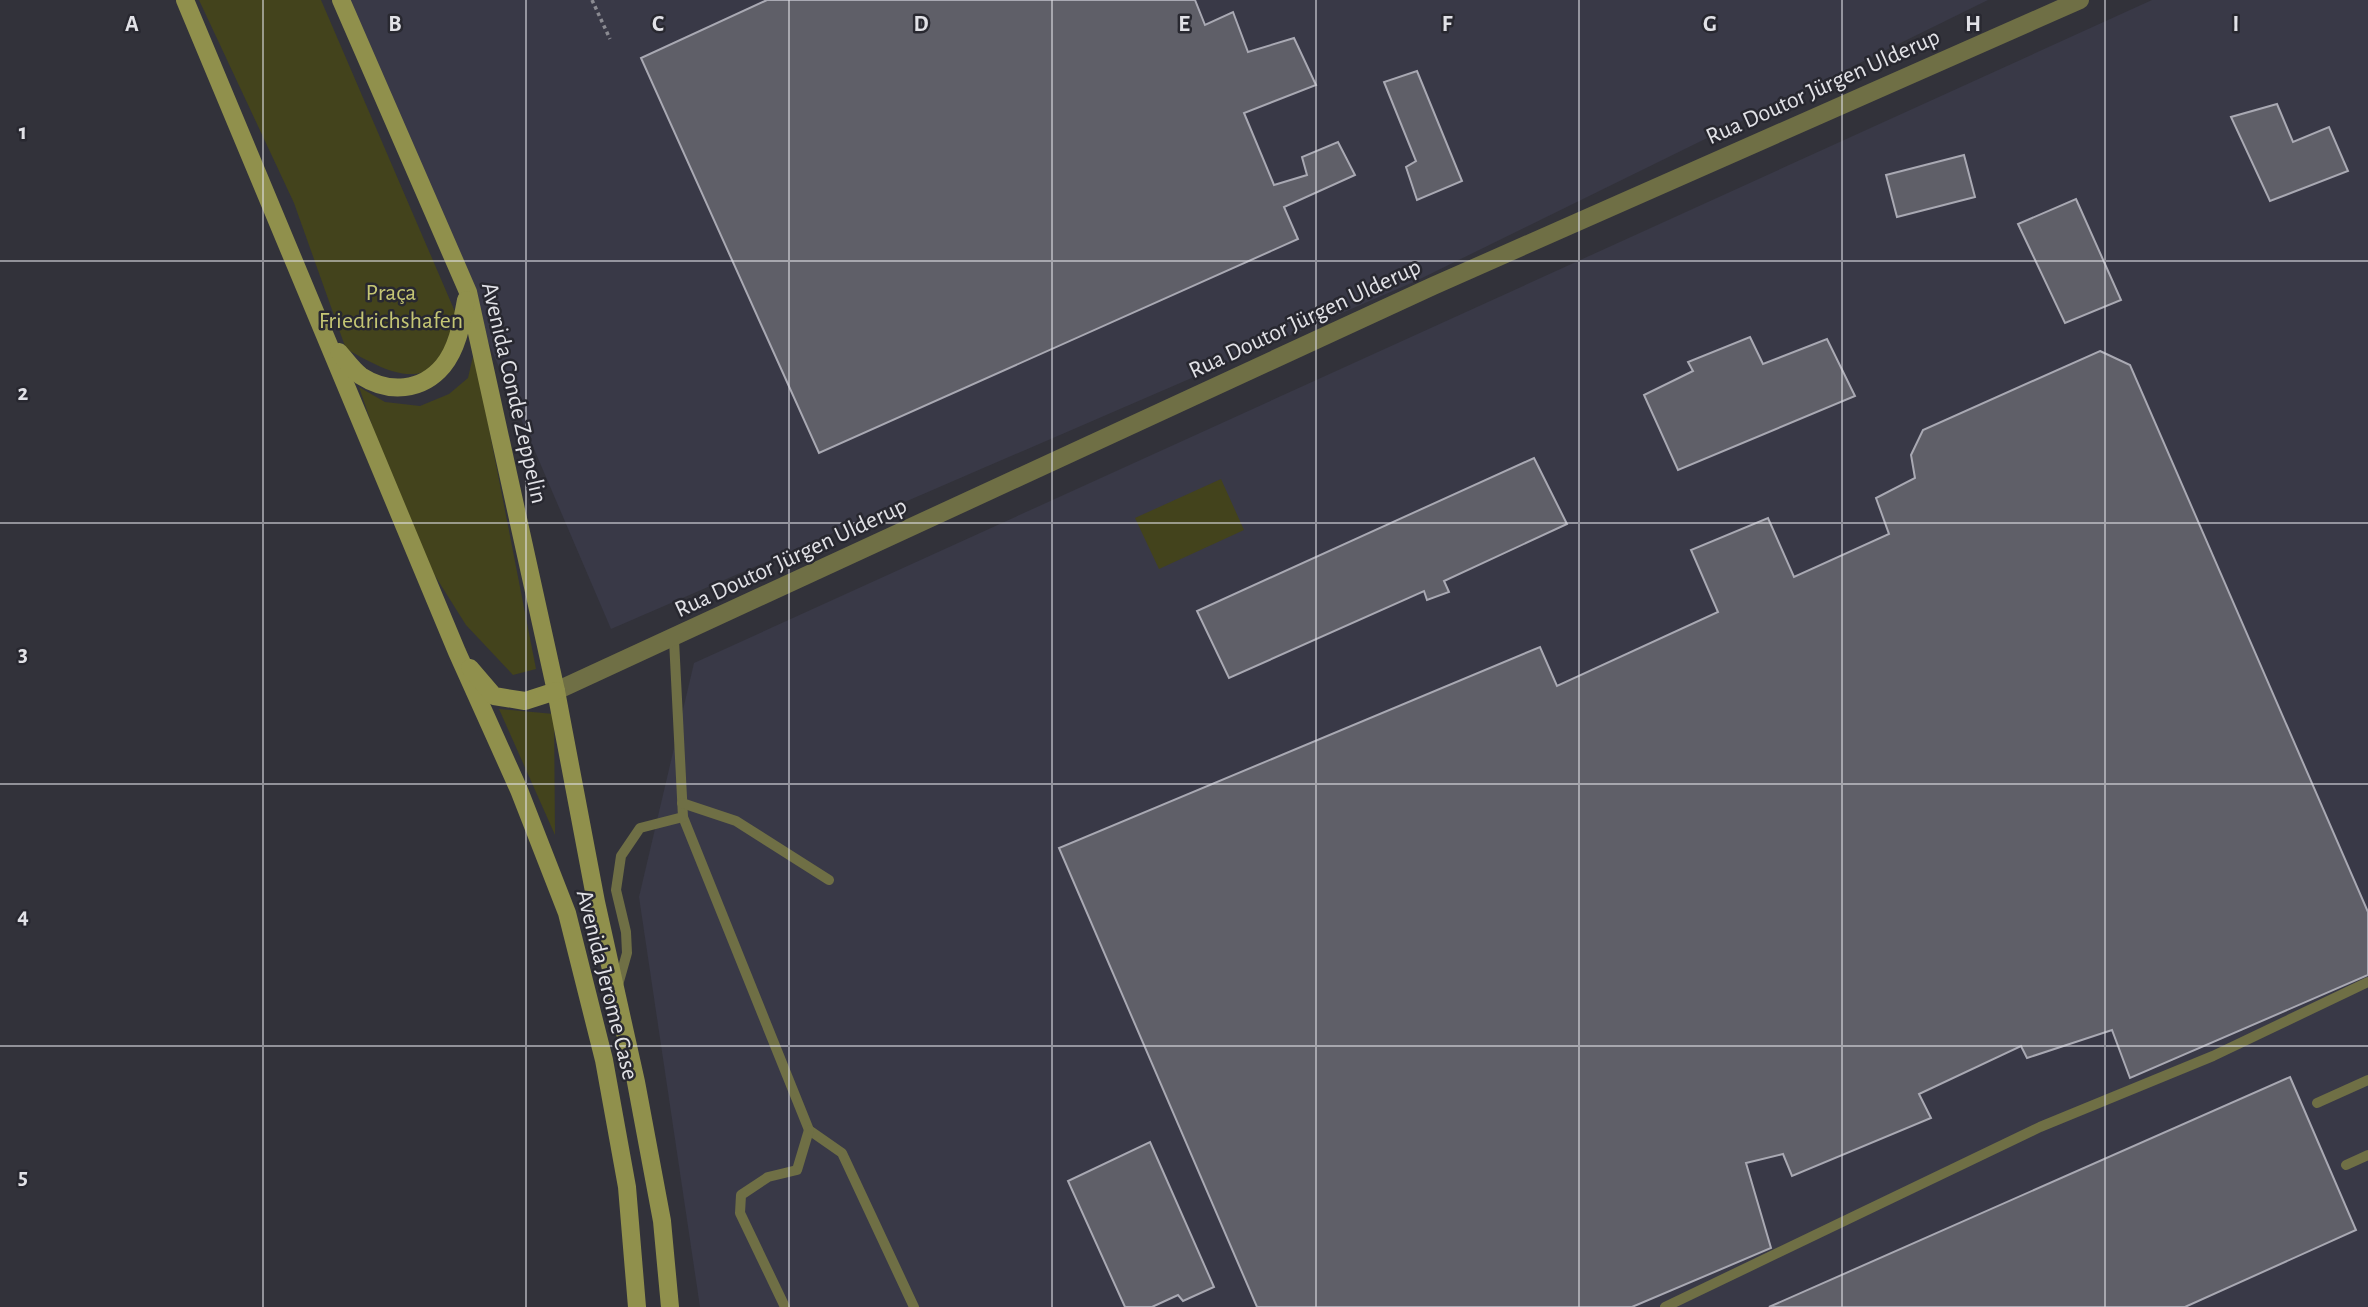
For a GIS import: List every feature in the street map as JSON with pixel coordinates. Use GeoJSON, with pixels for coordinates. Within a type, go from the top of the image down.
{"type":"FeatureCollection","features":[{"type":"Feature","properties":{"kind":"main road"},"geometry":{"type":"LineString","coordinates":[[185,0],[457,652],[494,696],[525,701],[556,691]]}},
{"type":"Feature","properties":{"kind":"main road","name":"Avenida Conde Zeppelin"},"geometry":{"type":"LineString","coordinates":[[341,0],[468,292],[556,691]]}},
{"type":"Feature","properties":{"kind":"main road"},"geometry":{"type":"LineString","coordinates":[[329,341],[360,376],[397,389],[424,384],[445,365],[459,334],[468,292]]}},
{"type":"Feature","properties":{"kind":"main road","name":"Avenida Jerome Case"},"geometry":{"type":"LineString","coordinates":[[457,652],[519,790],[567,913],[604,1060],[627,1188],[637,1307]]}},
{"type":"Feature","properties":{"kind":"main road","name":"Avenida Jerome Case"},"geometry":{"type":"LineString","coordinates":[[556,691],[593,888],[617,991],[662,1221],[670,1307]]}},
{"type":"Feature","properties":{"kind":"street","name":"Rua Doutor Jürgen Ulderup"},"geometry":{"type":"LineString","coordinates":[[556,691],[674,640],[1445,281],[2080,0]]}},
{"type":"Feature","properties":{"kind":"lane"},"geometry":{"type":"LineString","coordinates":[[674,640],[683,817],[809,1130],[842,1153],[914,1307]]}},
{"type":"Feature","properties":{"kind":"lane"},"geometry":{"type":"LineString","coordinates":[[682,803],[736,821],[829,880]]}},
{"type":"Feature","properties":{"kind":"lane"},"geometry":{"type":"LineString","coordinates":[[617,991],[627,953],[626,932],[616,890],[621,856],[640,828],[683,817]]}},
{"type":"Feature","properties":{"kind":"lane"},"geometry":{"type":"LineString","coordinates":[[1665,1307],[2040,1127],[2213,1056],[2368,982]]}},
{"type":"Feature","properties":{"kind":"lane"},"geometry":{"type":"LineString","coordinates":[[2317,1103],[2368,1080]]}},
{"type":"Feature","properties":{"kind":"lane"},"geometry":{"type":"LineString","coordinates":[[785,1307],[740,1213],[741,1195],[768,1177],[797,1170],[809,1130]]}},
{"type":"Feature","properties":{"kind":"lane"},"geometry":{"type":"LineString","coordinates":[[2346,1165],[2368,1154]]}},
{"type":"Feature","properties":{"kind":"path"},"geometry":{"type":"LineString","coordinates":[[592,0],[610,39]]}},
{"type":"Feature","properties":{"kind":"shaded area"},"geometry":{"type":"Polygon","coordinates":[[[342,0],[1988,0],[1416,281],[611,629],[342,0]]]}},
{"type":"Feature","properties":{"kind":"shaded area"},"geometry":{"type":"Polygon","coordinates":[[[2152,0],[2368,0],[2368,1307],[700,1307],[639,897],[694,663],[2152,0]]]}},
{"type":"Feature","properties":{"kind":"green space","name":"Praça Friedrichshafen"},"geometry":{"type":"Polygon","coordinates":[[[199,0],[321,0],[459,321],[435,366],[424,372],[402,373],[378,366],[346,349],[294,203],[199,0]]]}},
{"type":"Feature","properties":{"kind":"green space","name":"Praça Friedrichshafen"},"geometry":{"type":"Polygon","coordinates":[[[474,352],[536,669],[513,675],[466,625],[410,536],[359,387],[385,402],[420,406],[449,394],[468,378],[474,352]]]}},
{"type":"Feature","properties":{"kind":"green space"},"geometry":{"type":"Polygon","coordinates":[[[1221,479],[1244,530],[1159,569],[1135,518],[1221,479]]]}},
{"type":"Feature","properties":{"kind":"green space"},"geometry":{"type":"Polygon","coordinates":[[[499,709],[554,714],[555,835],[499,709]]]}},
{"type":"Feature","properties":{"kind":"building"},"geometry":{"type":"Polygon","coordinates":[[[767,0],[1195,0],[1205,25],[1233,12],[1248,52],[1294,38],[1316,85],[1244,113],[1274,185],[1307,175],[1302,157],[1338,142],[1355,175],[1284,207],[1298,239],[819,453],[641,58],[767,0]]]}},
{"type":"Feature","properties":{"kind":"building"},"geometry":{"type":"Polygon","coordinates":[[[1417,71],[1462,181],[1417,200],[1406,167],[1416,161],[1384,82],[1417,71]]]}},
{"type":"Feature","properties":{"kind":"building"},"geometry":{"type":"Polygon","coordinates":[[[2277,104],[2293,142],[2329,127],[2348,171],[2270,201],[2231,117],[2277,104]]]}},
{"type":"Feature","properties":{"kind":"building"},"geometry":{"type":"Polygon","coordinates":[[[1964,155],[1975,197],[1897,217],[1886,175],[1964,155]]]}},
{"type":"Feature","properties":{"kind":"building"},"geometry":{"type":"Polygon","coordinates":[[[2076,199],[2121,300],[2065,323],[2018,224],[2076,199]]]}},
{"type":"Feature","properties":{"kind":"building"},"geometry":{"type":"Polygon","coordinates":[[[1750,337],[1763,364],[1827,339],[1855,396],[1678,470],[1644,395],[1693,371],[1688,362],[1750,337]]]}},
{"type":"Feature","properties":{"kind":"building"},"geometry":{"type":"Polygon","coordinates":[[[2100,351],[2130,365],[2368,912],[2368,975],[2130,1078],[2112,1030],[2027,1058],[2021,1046],[1919,1094],[1931,1118],[1792,1176],[1783,1154],[1746,1163],[1771,1248],[1632,1307],[1257,1307],[1059,848],[1540,647],[1557,686],[1718,612],[1691,550],[1768,518],[1794,577],[1889,534],[1876,498],[1915,478],[1911,455],[1923,430],[2100,351]]]}},
{"type":"Feature","properties":{"kind":"building"},"geometry":{"type":"Polygon","coordinates":[[[1534,458],[1567,524],[1444,581],[1449,592],[1427,600],[1424,591],[1229,678],[1197,611],[1534,458]]]}},
{"type":"Feature","properties":{"kind":"building"},"geometry":{"type":"Polygon","coordinates":[[[2290,1077],[2356,1230],[2185,1307],[1769,1307],[2290,1077]]]}},
{"type":"Feature","properties":{"kind":"building"},"geometry":{"type":"Polygon","coordinates":[[[1150,1142],[1214,1287],[1183,1301],[1178,1295],[1152,1307],[1125,1307],[1068,1181],[1150,1142]]]}}]}
